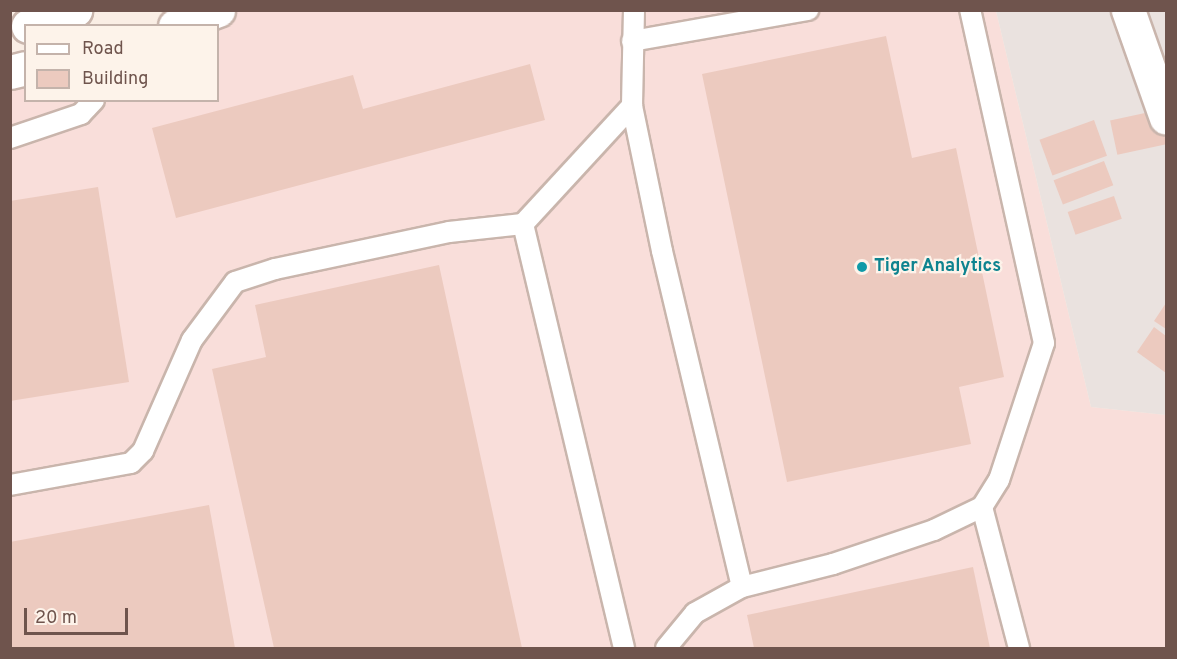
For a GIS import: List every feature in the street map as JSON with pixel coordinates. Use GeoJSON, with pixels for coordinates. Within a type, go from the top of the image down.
{"type":"FeatureCollection","features":[{"type":"Feature","properties":{"kind":"main road"},"geometry":{"type":"LineString","coordinates":[[33,24],[75,10]]}},
{"type":"Feature","properties":{"kind":"main road"},"geometry":{"type":"LineString","coordinates":[[179,24],[218,10]]}},
{"type":"Feature","properties":{"kind":"main road"},"geometry":{"type":"LineString","coordinates":[[1128,10],[1163,100]]}},
{"type":"Feature","properties":{"kind":"lane"},"geometry":{"type":"LineString","coordinates":[[633,10],[632,106],[662,251],[742,587]]}},
{"type":"Feature","properties":{"kind":"lane"},"geometry":{"type":"LineString","coordinates":[[632,41],[808,10]]}},
{"type":"Feature","properties":{"kind":"lane"},"geometry":{"type":"LineString","coordinates":[[666,648],[695,613],[742,587],[833,564],[933,530],[982,507],[999,480],[1044,343],[970,10]]}},
{"type":"Feature","properties":{"kind":"lane"},"geometry":{"type":"LineString","coordinates":[[10,138],[81,114],[92,102]]}},
{"type":"Feature","properties":{"kind":"lane"},"geometry":{"type":"LineString","coordinates":[[10,485],[131,463],[143,451],[192,340],[235,282],[275,269],[449,232],[523,224],[632,106]]}},
{"type":"Feature","properties":{"kind":"lane"},"geometry":{"type":"LineString","coordinates":[[523,224],[624,648]]}},
{"type":"Feature","properties":{"kind":"lane"},"geometry":{"type":"LineString","coordinates":[[982,507],[1019,648]]}},
{"type":"Feature","properties":{"kind":"shaded area"},"geometry":{"type":"Polygon","coordinates":[[[230,11],[996,11],[1091,407],[1166,415],[1166,648],[11,648],[11,91],[24,86],[24,102],[219,102],[219,25],[230,11]]]}},
{"type":"Feature","properties":{"kind":"shaded area"},"geometry":{"type":"Polygon","coordinates":[[[996,11],[1166,11],[1166,415],[1091,407],[996,11]]]}},
{"type":"Feature","properties":{"kind":"building","name":"Tiger Analytics"},"geometry":{"type":"Polygon","coordinates":[[[886,36],[912,158],[956,148],[1004,377],[959,387],[971,444],[787,482],[702,74],[886,36]]]}},
{"type":"Feature","properties":{"kind":"building"},"geometry":{"type":"Polygon","coordinates":[[[530,64],[545,120],[176,218],[152,128],[353,75],[363,109],[530,64]]]}},
{"type":"Feature","properties":{"kind":"building"},"geometry":{"type":"Polygon","coordinates":[[[1159,110],[1166,144],[1117,155],[1110,120],[1159,110]]]}},
{"type":"Feature","properties":{"kind":"building"},"geometry":{"type":"Polygon","coordinates":[[[1094,120],[1107,156],[1052,176],[1039,140],[1094,120]]]}},
{"type":"Feature","properties":{"kind":"building"},"geometry":{"type":"Polygon","coordinates":[[[1104,161],[1113,185],[1063,205],[1054,180],[1104,161]]]}},
{"type":"Feature","properties":{"kind":"building"},"geometry":{"type":"Polygon","coordinates":[[[98,187],[129,382],[10,401],[10,201],[98,187]]]}},
{"type":"Feature","properties":{"kind":"building"},"geometry":{"type":"Polygon","coordinates":[[[1114,196],[1122,219],[1075,235],[1068,212],[1114,196]]]}},
{"type":"Feature","properties":{"kind":"building"},"geometry":{"type":"Polygon","coordinates":[[[439,265],[522,648],[274,648],[212,369],[266,357],[255,305],[439,265]]]}},
{"type":"Feature","properties":{"kind":"building"},"geometry":{"type":"Polygon","coordinates":[[[1166,303],[1166,329],[1154,321],[1166,303]]]}},
{"type":"Feature","properties":{"kind":"building"},"geometry":{"type":"Polygon","coordinates":[[[1154,327],[1166,336],[1166,373],[1137,352],[1154,327]]]}},
{"type":"Feature","properties":{"kind":"building"},"geometry":{"type":"Polygon","coordinates":[[[209,505],[235,648],[10,648],[10,542],[209,505]]]}},
{"type":"Feature","properties":{"kind":"building"},"geometry":{"type":"Polygon","coordinates":[[[973,567],[990,648],[754,648],[747,615],[973,567]]]}},
{"type":"Feature","properties":{"kind":"place","name":"Tiger Analytics"},"geometry":{"type":"Point","coordinates":[862,267]}}]}
